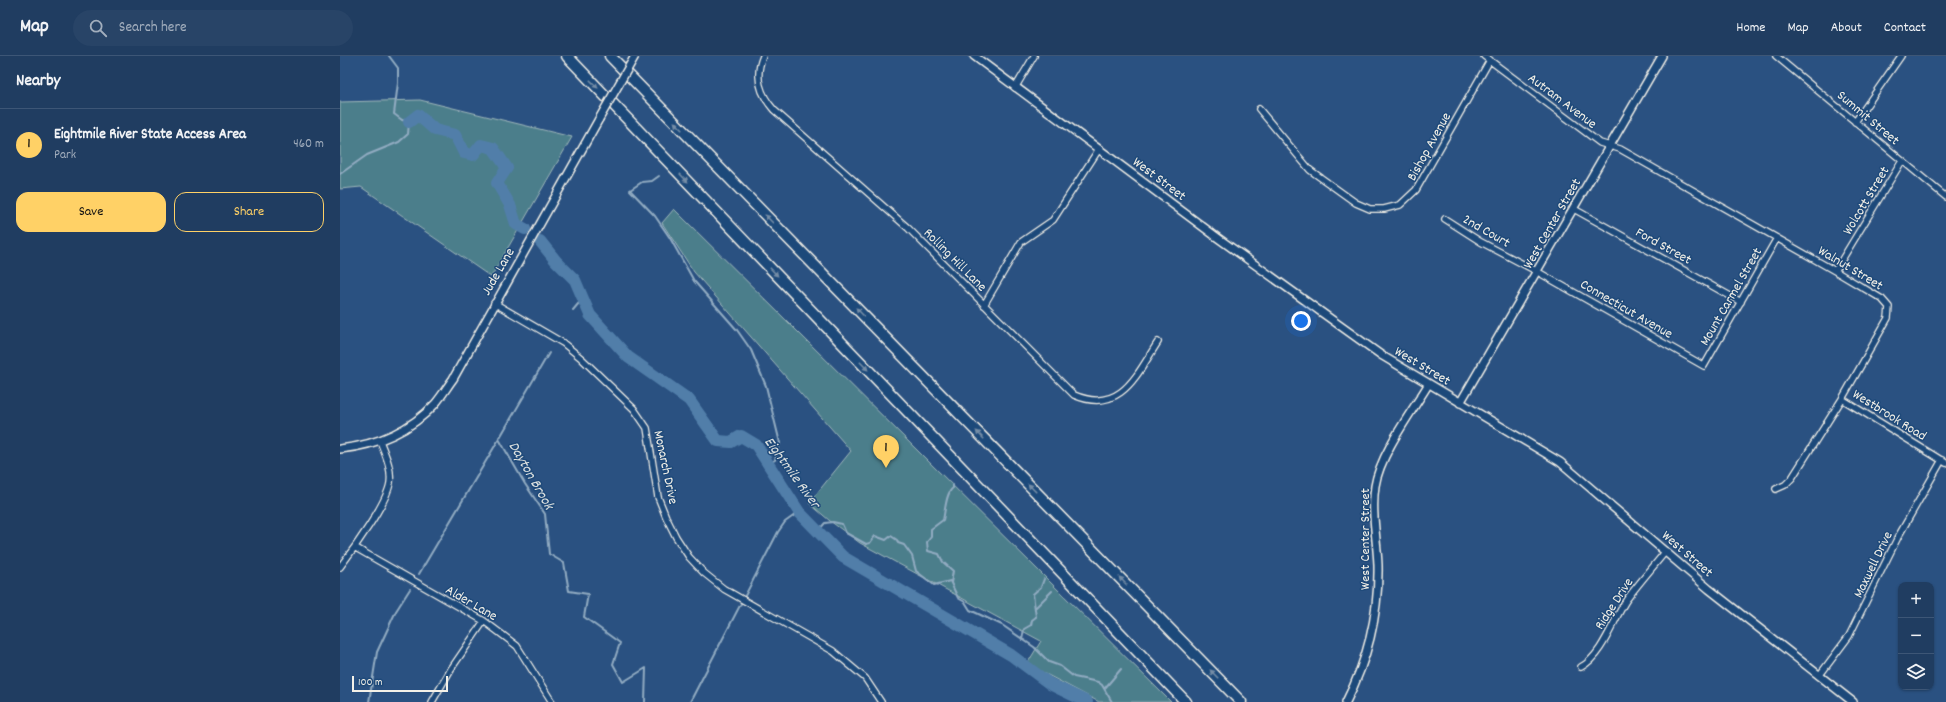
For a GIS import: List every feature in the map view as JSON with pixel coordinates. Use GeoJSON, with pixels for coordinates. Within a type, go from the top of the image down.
{"type":"FeatureCollection","features":[{"type":"Feature","properties":{"kind":"highway"},"geometry":{"type":"LineString","coordinates":[[567,56],[1186,702]]}},
{"type":"Feature","properties":{"kind":"highway"},"geometry":{"type":"LineString","coordinates":[[610,56],[1241,702]]}},
{"type":"Feature","properties":{"kind":"street","name":"Jude Lane"},"geometry":{"type":"LineString","coordinates":[[340,449],[380,441],[407,427],[435,404],[453,379],[494,302],[635,56]]}},
{"type":"Feature","properties":{"kind":"street","name":"Rolling Hill Lane"},"geometry":{"type":"LineString","coordinates":[[763,56],[758,82],[761,92],[774,110],[908,228],[1066,389],[1074,395],[1084,399],[1103,400],[1114,397],[1124,391],[1132,382],[1158,342]]}},
{"type":"Feature","properties":{"kind":"street","name":"West Street"},"geometry":{"type":"LineString","coordinates":[[974,56],[1015,88],[1381,355],[1428,385],[1560,462],[1709,589],[1853,702]]}},
{"type":"Feature","properties":{"kind":"street"},"geometry":{"type":"LineString","coordinates":[[1015,88],[1034,56]]}},
{"type":"Feature","properties":{"kind":"street","name":"Autram Avenue"},"geometry":{"type":"LineString","coordinates":[[1484,56],[1600,143],[1610,144]]}},
{"type":"Feature","properties":{"kind":"street","name":"West Center Street"},"geometry":{"type":"LineString","coordinates":[[1460,403],[1538,272],[1610,144],[1662,56]]}},
{"type":"Feature","properties":{"kind":"street","name":"Summit Street"},"geometry":{"type":"LineString","coordinates":[[1776,56],[1946,197]]}},
{"type":"Feature","properties":{"kind":"street"},"geometry":{"type":"LineString","coordinates":[[1855,122],[1901,56]]}},
{"type":"Feature","properties":{"kind":"street","name":"Bishop Avenue"},"geometry":{"type":"LineString","coordinates":[[1259,109],[1310,170],[1356,203],[1370,210],[1384,209],[1400,205],[1416,190],[1490,60]]}},
{"type":"Feature","properties":{"kind":"street","name":"Walnut Street"},"geometry":{"type":"LineString","coordinates":[[1610,144],[1835,271],[1882,299],[1889,307],[1888,318],[1842,399],[1792,478],[1785,485],[1776,489]]}},
{"type":"Feature","properties":{"kind":"street"},"geometry":{"type":"LineString","coordinates":[[984,304],[1021,242],[1053,220],[1099,149]]}},
{"type":"Feature","properties":{"kind":"street","name":"Wolcott Street"},"geometry":{"type":"LineString","coordinates":[[1835,271],[1902,161]]}},
{"type":"Feature","properties":{"kind":"street","name":"Ford Street"},"geometry":{"type":"LineString","coordinates":[[1574,209],[1741,302]]}},
{"type":"Feature","properties":{"kind":"street","name":"2nd Court"},"geometry":{"type":"LineString","coordinates":[[1445,219],[1481,242],[1538,272]]}},
{"type":"Feature","properties":{"kind":"street","name":"Mount Carmel Street"},"geometry":{"type":"LineString","coordinates":[[1704,366],[1778,238]]}},
{"type":"Feature","properties":{"kind":"street","name":"Connecticut Avenue"},"geometry":{"type":"LineString","coordinates":[[1538,272],[1704,366]]}},
{"type":"Feature","properties":{"kind":"street","name":"Monarch Drive"},"geometry":{"type":"LineString","coordinates":[[494,302],[563,343],[581,358],[634,409],[647,428],[658,496],[676,538],[689,557],[704,573],[740,598],[833,651],[865,678],[881,702]]}},
{"type":"Feature","properties":{"kind":"street","name":"West Center Street"},"geometry":{"type":"LineString","coordinates":[[1346,702],[1362,669],[1368,649],[1376,608],[1378,566],[1374,504],[1375,486],[1380,469],[1428,385]]}},
{"type":"Feature","properties":{"kind":"street","name":"Westbrook Road"},"geometry":{"type":"LineString","coordinates":[[1842,399],[1944,462]]}},
{"type":"Feature","properties":{"kind":"street"},"geometry":{"type":"LineString","coordinates":[[340,567],[356,548],[384,499],[390,483],[390,467],[380,441]]}},
{"type":"Feature","properties":{"kind":"street","name":"Maxwell Drive"},"geometry":{"type":"LineString","coordinates":[[1820,676],[1850,636],[1898,537],[1944,462]]}},
{"type":"Feature","properties":{"kind":"street","name":"Alder Lane"},"geometry":{"type":"LineString","coordinates":[[356,548],[484,621],[517,646],[552,702]]}},
{"type":"Feature","properties":{"kind":"street","name":"Ridge Drive"},"geometry":{"type":"LineString","coordinates":[[1581,667],[1589,663],[1597,653],[1628,598],[1666,551]]}},
{"type":"Feature","properties":{"kind":"street"},"geometry":{"type":"LineString","coordinates":[[432,702],[451,669],[484,621]]}},
{"type":"Feature","properties":{"kind":"green space"},"geometry":{"type":"Polygon","coordinates":[[[420,100],[572,137],[491,277],[361,187],[340,189],[340,102],[420,100]]]}},
{"type":"Feature","properties":{"kind":"green space"},"geometry":{"type":"Polygon","coordinates":[[[674,209],[1171,702],[1099,702],[1027,664],[1041,641],[860,543],[830,521],[809,503],[851,451],[694,272],[662,223],[674,209]]]}},
{"type":"Feature","properties":{"kind":"waterway","name":"Eightmile River"},"geometry":{"type":"LineString","coordinates":[[340,174],[367,155],[399,142],[408,134],[409,122],[402,120],[394,114],[398,83],[398,68],[389,56]]}},
{"type":"Feature","properties":{"kind":"waterway","name":"Eightmile River"},"geometry":{"type":"LineString","coordinates":[[409,122],[418,115],[435,130],[455,135],[464,153],[473,155],[481,145],[493,148],[507,168],[497,183],[510,205],[516,224],[525,229]]}},
{"type":"Feature","properties":{"kind":"waterway"},"geometry":{"type":"LineString","coordinates":[[659,176],[652,181],[642,182],[630,190],[655,216],[670,238],[694,281],[737,330],[751,350],[766,386],[780,443],[775,460],[768,464]]}},
{"type":"Feature","properties":{"kind":"waterway","name":"Eightmile River"},"geometry":{"type":"LineString","coordinates":[[540,241],[556,261],[575,280],[590,315],[628,357],[689,400],[718,441],[731,442],[741,436],[756,445],[799,512],[843,557],[1011,655],[1050,684],[1087,702]]}},
{"type":"Feature","properties":{"kind":"waterway","name":"Dayton Brook"},"geometry":{"type":"LineString","coordinates":[[573,310],[584,297]]}},
{"type":"Feature","properties":{"kind":"waterway","name":"Dayton Brook"},"geometry":{"type":"LineString","coordinates":[[549,353],[499,439],[525,484],[545,514],[549,554],[564,563],[569,591],[588,594],[584,617],[620,643],[613,664],[623,682],[646,668],[645,702]]}},
{"type":"Feature","properties":{"kind":"waterway"},"geometry":{"type":"LineString","coordinates":[[419,574],[499,439]]}},
{"type":"Feature","properties":{"kind":"waterway"},"geometry":{"type":"LineString","coordinates":[[951,583],[953,571],[943,562],[939,554],[928,551],[927,542],[931,537],[931,529],[943,520],[947,498],[953,488],[953,485]]}},
{"type":"Feature","properties":{"kind":"waterway","name":"Dayton Brook"},"geometry":{"type":"LineString","coordinates":[[690,702],[778,532],[785,522],[799,512]]}},
{"type":"Feature","properties":{"kind":"waterway"},"geometry":{"type":"LineString","coordinates":[[818,531],[825,523],[833,522],[842,524],[846,533],[866,544],[870,543],[875,536],[886,540],[891,536],[897,540],[898,543],[904,545],[912,556],[916,571],[934,585],[950,581],[958,598],[965,602],[970,610],[1002,625],[1034,647],[1049,662],[1060,666],[1074,677],[1098,682],[1102,685],[1112,702]]}},
{"type":"Feature","properties":{"kind":"waterway"},"geometry":{"type":"LineString","coordinates":[[1022,640],[1024,629],[1031,625],[1032,620],[1036,617],[1033,594],[1041,587],[1044,579]]}},
{"type":"Feature","properties":{"kind":"waterway"},"geometry":{"type":"LineString","coordinates":[[369,702],[377,652],[396,611],[410,589]]}},
{"type":"Feature","properties":{"kind":"waterway"},"geometry":{"type":"LineString","coordinates":[[1036,607],[1052,591]]}},
{"type":"Feature","properties":{"kind":"waterway"},"geometry":{"type":"LineString","coordinates":[[1105,688],[1121,669]]}},
{"type":"Feature","properties":{"kind":"place","name":"Eightmile River State Access Area"},"geometry":{"type":"Point","coordinates":[886,468]}}]}
